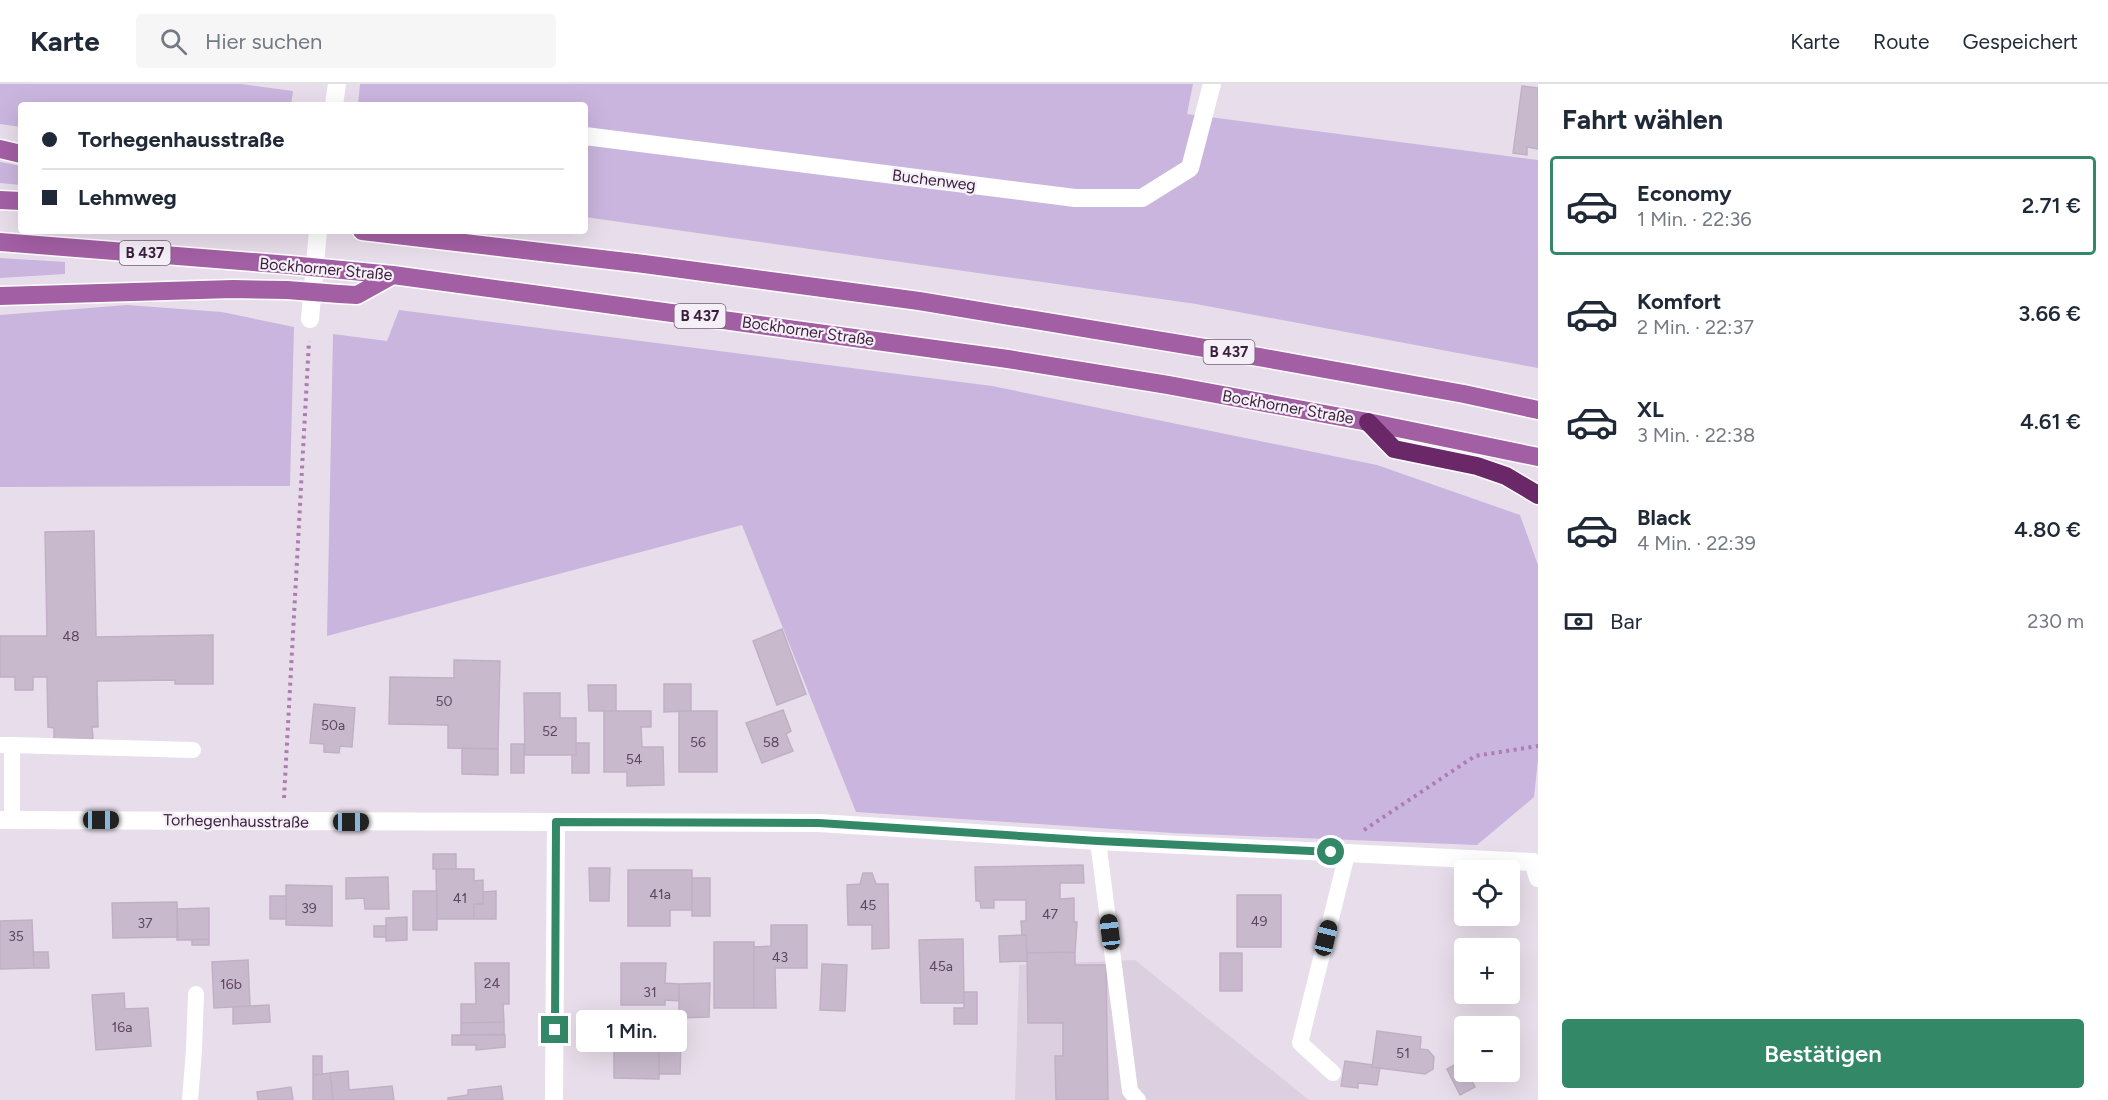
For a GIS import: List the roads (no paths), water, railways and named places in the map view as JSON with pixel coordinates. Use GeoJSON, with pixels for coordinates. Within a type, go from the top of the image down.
{"type":"FeatureCollection","features":[{"type":"Feature","properties":{"kind":"highway"},"geometry":{"type":"LineString","coordinates":[[1368,422],[1394,449],[1477,466],[1506,476],[1538,495]]}},
{"type":"Feature","properties":{"kind":"main road"},"geometry":{"type":"LineString","coordinates":[[0,150],[18,153]]}},
{"type":"Feature","properties":{"kind":"main road"},"geometry":{"type":"LineString","coordinates":[[0,200],[18,201]]}},
{"type":"Feature","properties":{"kind":"main road","name":"B 437"},"geometry":{"type":"LineString","coordinates":[[403,234],[919,301],[1259,357],[1464,394],[1538,410]]}},
{"type":"Feature","properties":{"kind":"main road","name":"Bockhorner Straße"},"geometry":{"type":"LineString","coordinates":[[0,242],[393,275],[1008,359],[1168,385],[1368,422],[1538,457]]}},
{"type":"Feature","properties":{"kind":"main road"},"geometry":{"type":"LineString","coordinates":[[0,296],[233,289],[357,295],[393,275]]}},
{"type":"Feature","properties":{"kind":"street"},"geometry":{"type":"LineString","coordinates":[[337,84],[337,102]]}},
{"type":"Feature","properties":{"kind":"street","name":"Buchenweg"},"geometry":{"type":"LineString","coordinates":[[588,136],[1075,198],[1142,198],[1190,168],[1212,84]]}},
{"type":"Feature","properties":{"kind":"street"},"geometry":{"type":"LineString","coordinates":[[310,319],[318,234]]}},
{"type":"Feature","properties":{"kind":"street","name":"Torhegenhausstraße"},"geometry":{"type":"LineString","coordinates":[[6,820],[819,823],[1098,841],[1533,862],[1538,878]]}},
{"type":"Feature","properties":{"kind":"street"},"geometry":{"type":"LineString","coordinates":[[554,1100],[556,822]]}},
{"type":"Feature","properties":{"kind":"lane"},"geometry":{"type":"LineString","coordinates":[[6,820],[6,745],[193,750]]}},
{"type":"Feature","properties":{"kind":"lane"},"geometry":{"type":"LineString","coordinates":[[1098,841],[1130,1090],[1138,1100]]}},
{"type":"Feature","properties":{"kind":"lane"},"geometry":{"type":"LineString","coordinates":[[1332,1073],[1300,1043],[1347,854]]}},
{"type":"Feature","properties":{"kind":"lane"},"geometry":{"type":"LineString","coordinates":[[190,1100],[196,994]]}}]}
